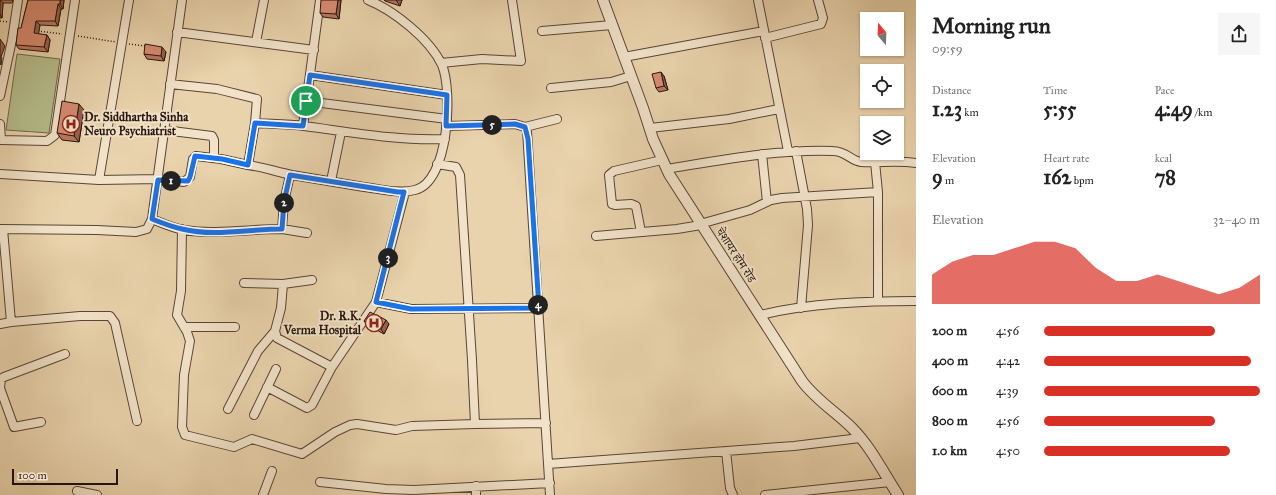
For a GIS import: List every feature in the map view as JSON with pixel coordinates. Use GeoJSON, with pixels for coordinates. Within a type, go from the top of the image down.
{"type":"FeatureCollection","features":[{"type":"Feature","properties":{"kind":"street"},"geometry":{"type":"LineString","coordinates":[[0,96],[12,40],[18,0]]}},
{"type":"Feature","properties":{"kind":"street"},"geometry":{"type":"LineString","coordinates":[[0,124],[0,143],[47,141],[55,135],[75,0]]}},
{"type":"Feature","properties":{"kind":"street"},"geometry":{"type":"LineString","coordinates":[[99,180],[128,0]]}},
{"type":"Feature","properties":{"kind":"street"},"geometry":{"type":"LineString","coordinates":[[11,322],[4,294],[2,229],[75,229],[140,232],[147,229],[152,219],[158,180],[182,0]]}},
{"type":"Feature","properties":{"kind":"street"},"geometry":{"type":"LineString","coordinates":[[256,42],[264,0]]}},
{"type":"Feature","properties":{"kind":"street"},"geometry":{"type":"LineString","coordinates":[[303,126],[320,0]]}},
{"type":"Feature","properties":{"kind":"street"},"geometry":{"type":"LineString","coordinates":[[0,174],[99,180],[158,180],[186,182],[190,177],[195,156],[214,158],[290,175],[398,192],[416,190],[430,181],[445,139],[447,122],[445,75],[441,63],[423,40],[399,18],[383,6],[368,0]]}},
{"type":"Feature","properties":{"kind":"street"},"geometry":{"type":"LineString","coordinates":[[441,63],[482,59],[521,61],[512,0]]}},
{"type":"Feature","properties":{"kind":"street","name":"चेशायर होम रोड"},"geometry":{"type":"LineString","coordinates":[[603,0],[664,164],[700,224],[808,389],[860,438],[898,495]]}},
{"type":"Feature","properties":{"kind":"street"},"geometry":{"type":"LineString","coordinates":[[758,0],[779,109],[804,197],[808,226],[801,308]]}},
{"type":"Feature","properties":{"kind":"street"},"geometry":{"type":"LineString","coordinates":[[624,57],[765,35],[822,24],[823,18],[818,0]]}},
{"type":"Feature","properties":{"kind":"street"},"geometry":{"type":"LineString","coordinates":[[542,32],[612,25]]}},
{"type":"Feature","properties":{"kind":"street"},"geometry":{"type":"LineString","coordinates":[[177,32],[314,50]]}},
{"type":"Feature","properties":{"kind":"street"},"geometry":{"type":"LineString","coordinates":[[310,75],[447,95]]}},
{"type":"Feature","properties":{"kind":"street"},"geometry":{"type":"LineString","coordinates":[[551,88],[611,82],[631,76]]}},
{"type":"Feature","properties":{"kind":"street"},"geometry":{"type":"LineString","coordinates":[[170,84],[217,89],[256,99],[255,123],[248,165]]}},
{"type":"Feature","properties":{"kind":"street"},"geometry":{"type":"LineString","coordinates":[[306,101],[447,122],[515,124],[525,127],[557,119]]}},
{"type":"Feature","properties":{"kind":"street"},"geometry":{"type":"LineString","coordinates":[[650,128],[729,119],[779,109]]}},
{"type":"Feature","properties":{"kind":"street"},"geometry":{"type":"LineString","coordinates":[[255,123],[303,126],[341,132],[409,138],[445,139]]}},
{"type":"Feature","properties":{"kind":"street"},"geometry":{"type":"LineString","coordinates":[[525,127],[528,139],[550,495]]}},
{"type":"Feature","properties":{"kind":"street"},"geometry":{"type":"LineString","coordinates":[[164,130],[212,136],[214,140],[214,158]]}},
{"type":"Feature","properties":{"kind":"street"},"geometry":{"type":"LineString","coordinates":[[331,181],[341,132]]}},
{"type":"Feature","properties":{"kind":"street"},"geometry":{"type":"LineString","coordinates":[[641,232],[636,206],[631,204],[612,204],[609,175],[614,172],[664,164],[792,151],[834,151],[847,154],[857,161],[875,162],[894,160],[916,163]]}},
{"type":"Feature","properties":{"kind":"street"},"geometry":{"type":"LineString","coordinates":[[762,154],[767,202]]}},
{"type":"Feature","properties":{"kind":"street"},"geometry":{"type":"LineString","coordinates":[[875,162],[878,192],[878,301]]}},
{"type":"Feature","properties":{"kind":"street"},"geometry":{"type":"LineString","coordinates":[[437,164],[456,166],[459,172],[469,310],[475,424]]}},
{"type":"Feature","properties":{"kind":"street"},"geometry":{"type":"LineString","coordinates":[[282,229],[284,202],[290,175]]}},
{"type":"Feature","properties":{"kind":"street"},"geometry":{"type":"LineString","coordinates":[[267,388],[304,407],[309,408],[332,367],[376,302],[404,192]]}},
{"type":"Feature","properties":{"kind":"street"},"geometry":{"type":"LineString","coordinates":[[596,236],[700,224],[750,210],[767,202],[782,198],[878,192]]}},
{"type":"Feature","properties":{"kind":"street"},"geometry":{"type":"LineString","coordinates":[[152,219],[182,229],[214,233],[282,229],[307,233]]}},
{"type":"Feature","properties":{"kind":"street"},"geometry":{"type":"LineString","coordinates":[[182,229],[181,291],[177,315],[184,326],[190,341],[184,375],[183,433],[189,436],[234,446],[252,439],[302,454],[350,425],[357,424],[396,430],[409,426],[546,423]]}},
{"type":"Feature","properties":{"kind":"street"},"geometry":{"type":"LineString","coordinates":[[244,283],[283,284],[312,280]]}},
{"type":"Feature","properties":{"kind":"street"},"geometry":{"type":"LineString","coordinates":[[228,409],[258,351],[275,331],[281,308],[283,284]]}},
{"type":"Feature","properties":{"kind":"street"},"geometry":{"type":"LineString","coordinates":[[760,315],[781,310],[878,301],[916,302]]}},
{"type":"Feature","properties":{"kind":"street"},"geometry":{"type":"LineString","coordinates":[[376,302],[411,309],[469,310],[539,308]]}},
{"type":"Feature","properties":{"kind":"street"},"geometry":{"type":"LineString","coordinates":[[0,324],[80,316],[110,316],[115,323],[137,420]]}},
{"type":"Feature","properties":{"kind":"street"},"geometry":{"type":"LineString","coordinates":[[184,326],[235,327]]}},
{"type":"Feature","properties":{"kind":"street"},"geometry":{"type":"LineString","coordinates":[[275,331],[278,339],[332,367]]}},
{"type":"Feature","properties":{"kind":"street"},"geometry":{"type":"LineString","coordinates":[[40,422],[14,427],[0,388],[1,380],[4,377],[65,354]]}},
{"type":"Feature","properties":{"kind":"street"},"geometry":{"type":"LineString","coordinates":[[254,414],[276,369]]}},
{"type":"Feature","properties":{"kind":"street"},"geometry":{"type":"LineString","coordinates":[[548,464],[726,451],[860,438]]}},
{"type":"Feature","properties":{"kind":"street"},"geometry":{"type":"LineString","coordinates":[[726,451],[730,488],[733,495]]}},
{"type":"Feature","properties":{"kind":"street"},"geometry":{"type":"LineString","coordinates":[[263,495],[272,471]]}},
{"type":"Feature","properties":{"kind":"street"},"geometry":{"type":"LineString","coordinates":[[320,482],[400,489],[550,483]]}},
{"type":"Feature","properties":{"kind":"street"},"geometry":{"type":"LineString","coordinates":[[765,495],[890,482]]}},
{"type":"Feature","properties":{"kind":"street"},"geometry":{"type":"LineString","coordinates":[[476,486],[476,495]]}},
{"type":"Feature","properties":{"kind":"street"},"geometry":{"type":"LineString","coordinates":[[77,492],[97,495]]}},
{"type":"Feature","properties":{"kind":"path"},"geometry":{"type":"LineString","coordinates":[[38,30],[69,35]]}},
{"type":"Feature","properties":{"kind":"green space"},"geometry":{"type":"Polygon","coordinates":[[[17,54],[60,59],[49,133],[6,130],[17,54]]]}},
{"type":"Feature","properties":{"kind":"building"},"geometry":{"type":"Polygon","coordinates":[[[28,0],[60,0],[55,21],[36,21],[34,33],[47,35],[44,47],[16,45],[18,28],[21,28],[28,0]]]}},
{"type":"Feature","properties":{"kind":"building"},"geometry":{"type":"Polygon","coordinates":[[[321,0],[338,0],[336,14],[320,13],[321,0]]]}},
{"type":"Feature","properties":{"kind":"building"},"geometry":{"type":"Polygon","coordinates":[[[145,44],[162,47],[161,56],[144,54],[145,44]]]}},
{"type":"Feature","properties":{"kind":"building"},"geometry":{"type":"Polygon","coordinates":[[[661,72],[664,86],[656,88],[652,74],[661,72]]]}},
{"type":"Feature","properties":{"kind":"building"},"geometry":{"type":"Polygon","coordinates":[[[62,101],[79,104],[74,136],[57,133],[62,101]]]}},
{"type":"Feature","properties":{"kind":"building"},"geometry":{"type":"Polygon","coordinates":[[[370,312],[386,320],[381,329],[364,321],[370,312]]]}},
{"type":"Feature","properties":{"kind":"place","name":"Dr. Siddhartha Sinha Neuro Psychiatrist"},"geometry":{"type":"Point","coordinates":[71,124]}},
{"type":"Feature","properties":{"kind":"place","name":"Dr. R.K. Verma Hospital"},"geometry":{"type":"Point","coordinates":[374,323]}},
{"type":"Feature","properties":{"kind":"route"},"geometry":{"type":"LineString","coordinates":[[310,75],[447,95],[446,126],[515,124],[525,127],[528,139],[539,308],[469,310],[411,309],[376,302],[404,192],[290,175],[284,202],[282,229],[242,230],[214,233],[182,229],[169,226],[152,219],[158,180],[188,181],[195,156],[222,159],[248,165],[255,123],[303,126],[306,101],[310,75]]}}]}
